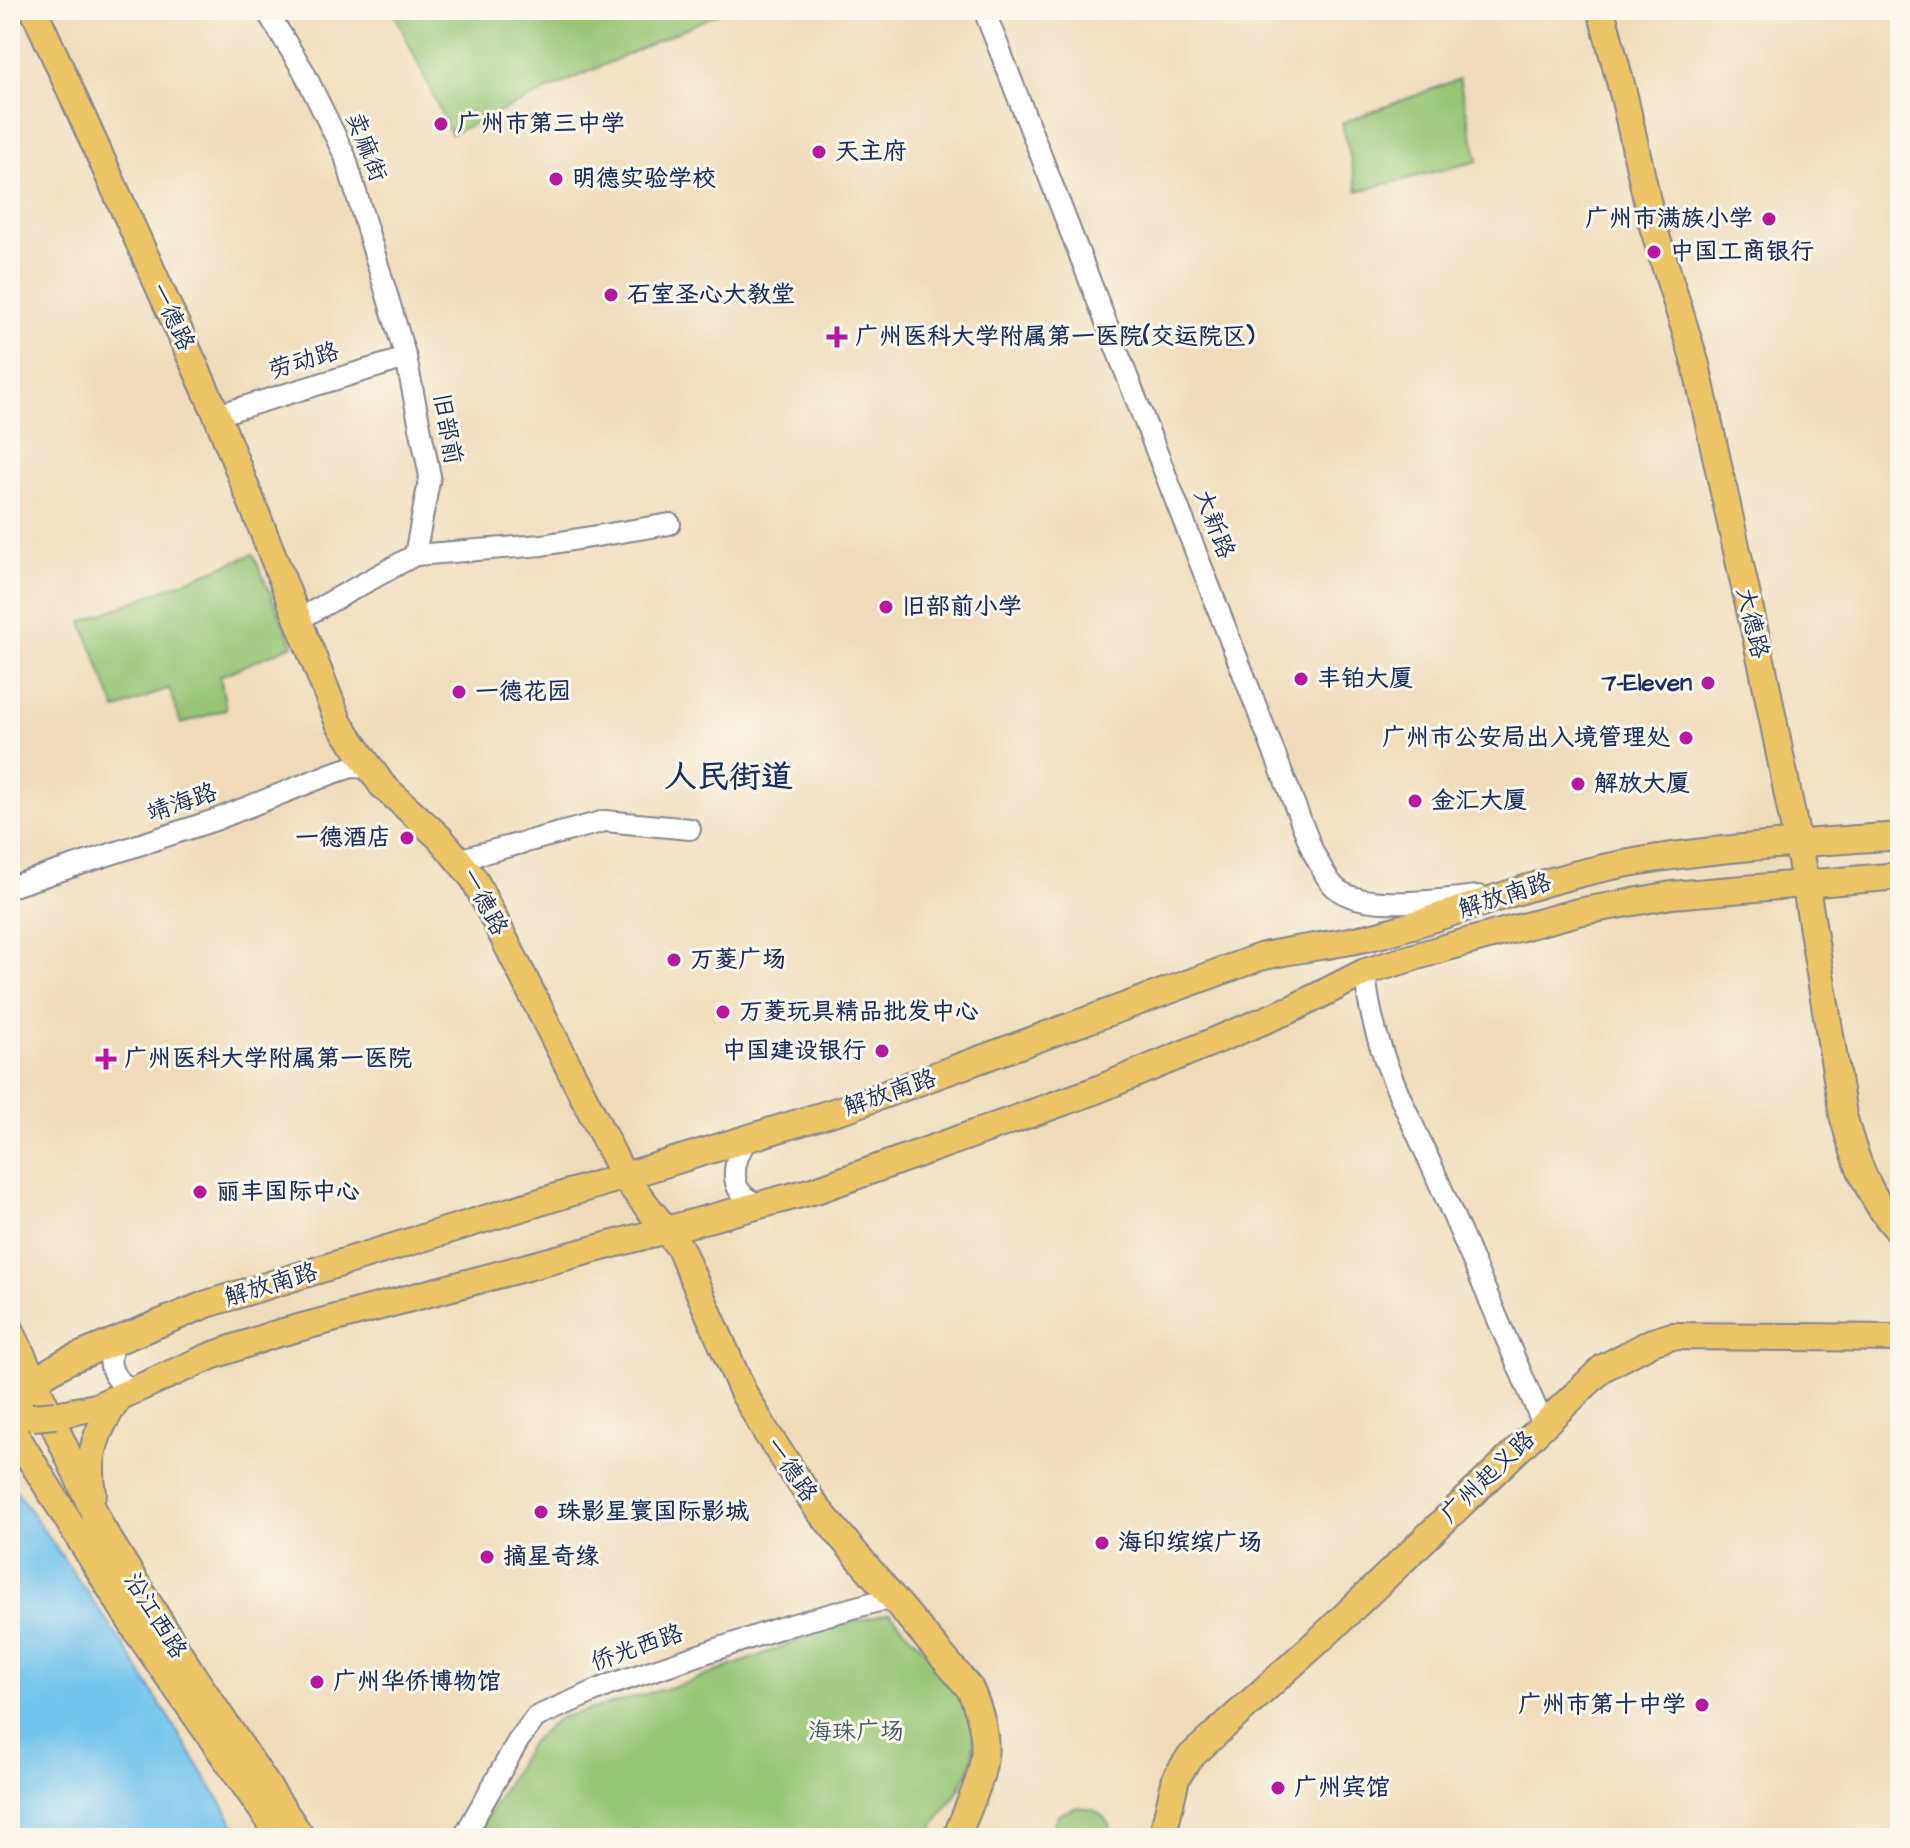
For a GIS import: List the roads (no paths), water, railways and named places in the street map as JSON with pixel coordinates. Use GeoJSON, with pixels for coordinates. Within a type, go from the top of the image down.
{"type":"FeatureCollection","features":[{"type":"Feature","properties":{"kind":"main road","name":"一德路"},"geometry":{"type":"LineString","coordinates":[[34,10],[217,415],[266,542],[301,618],[339,723],[369,768],[461,859],[540,1005],[624,1177],[668,1229],[701,1290],[743,1392],[766,1432],[817,1508],[970,1689],[987,1733],[984,1763],[956,1838]]}},
{"type":"Feature","properties":{"kind":"main road","name":"大德路"},"geometry":{"type":"LineString","coordinates":[[1601,10],[1652,223],[1696,365],[1805,881],[1834,1062],[1852,1150],[1869,1189],[1900,1232]]}},
{"type":"Feature","properties":{"kind":"main road","name":"解放南路"},"geometry":{"type":"LineString","coordinates":[[1900,836],[1704,851],[1623,864],[1511,894],[1380,935],[1304,946],[1260,957],[972,1064],[748,1138],[228,1297],[115,1340],[35,1380],[24,1418],[127,1395],[211,1356],[272,1335],[761,1204],[876,1170],[1094,1091],[1294,1008],[1365,972],[1578,912],[1672,895],[1805,881],[1900,876]]}},
{"type":"Feature","properties":{"kind":"main road","name":"沿江西路"},"geometry":{"type":"LineString","coordinates":[[10,1329],[101,1527],[185,1663],[302,1838]]}},
{"type":"Feature","properties":{"kind":"main road","name":"广州起义路"},"geometry":{"type":"LineString","coordinates":[[1162,1838],[1167,1805],[1176,1778],[1214,1733],[1327,1633],[1603,1368],[1638,1348],[1672,1336],[1900,1338]]}},
{"type":"Feature","properties":{"kind":"main road"},"geometry":{"type":"LineString","coordinates":[[101,1527],[90,1470],[91,1453],[100,1426],[127,1395]]}},
{"type":"Feature","properties":{"kind":"main road","name":"沿江西路"},"geometry":{"type":"LineString","coordinates":[[24,1418],[138,1633],[281,1838]]}},
{"type":"Feature","properties":{"kind":"street","name":"卖麻街"},"geometry":{"type":"LineString","coordinates":[[266,10],[303,70],[345,156],[393,314]]}},
{"type":"Feature","properties":{"kind":"street","name":"大新路"},"geometry":{"type":"LineString","coordinates":[[984,10],[1326,876],[1347,895],[1367,900],[1511,894]]}},
{"type":"Feature","properties":{"kind":"street","name":"旧部前"},"geometry":{"type":"LineString","coordinates":[[393,314],[406,358],[430,476],[415,555]]}},
{"type":"Feature","properties":{"kind":"street","name":"劳动路"},"geometry":{"type":"LineString","coordinates":[[217,415],[406,358]]}},
{"type":"Feature","properties":{"kind":"street"},"geometry":{"type":"LineString","coordinates":[[301,618],[415,555],[542,545],[670,524]]}},
{"type":"Feature","properties":{"kind":"street","name":"靖海路"},"geometry":{"type":"LineString","coordinates":[[10,887],[215,820],[333,773],[352,767],[369,768]]}},
{"type":"Feature","properties":{"kind":"street"},"geometry":{"type":"LineString","coordinates":[[461,859],[605,821],[690,829]]}},
{"type":"Feature","properties":{"kind":"street"},"geometry":{"type":"LineString","coordinates":[[1365,972],[1371,1025],[1395,1090],[1424,1148],[1543,1424]]}},
{"type":"Feature","properties":{"kind":"street"},"geometry":{"type":"LineString","coordinates":[[748,1138],[736,1157],[735,1181],[749,1202],[761,1204]]}},
{"type":"Feature","properties":{"kind":"street"},"geometry":{"type":"LineString","coordinates":[[115,1340],[109,1356],[111,1371],[124,1386],[127,1395]]}},
{"type":"Feature","properties":{"kind":"street","name":"侨光西路"},"geometry":{"type":"LineString","coordinates":[[463,1838],[518,1741],[536,1717],[572,1698],[642,1673],[893,1597]]}},
{"type":"Feature","properties":{"kind":"street"},"geometry":{"type":"LineString","coordinates":[[1167,1805],[1170,1838]]}},
{"type":"Feature","properties":{"kind":"water"},"geometry":{"type":"Polygon","coordinates":[[[10,1482],[123,1644],[243,1838],[10,1838],[10,1482]]]}},
{"type":"Feature","properties":{"kind":"place","name":"广州市第三中学"},"geometry":{"type":"Point","coordinates":[441,124]}},
{"type":"Feature","properties":{"kind":"place","name":"天主府"},"geometry":{"type":"Point","coordinates":[819,152]}},
{"type":"Feature","properties":{"kind":"place","name":"明德实验学校"},"geometry":{"type":"Point","coordinates":[556,179]}},
{"type":"Feature","properties":{"kind":"place","name":"广州市满族小学"},"geometry":{"type":"Point","coordinates":[1769,219]}},
{"type":"Feature","properties":{"kind":"place","name":"中国工商银行"},"geometry":{"type":"Point","coordinates":[1654,252]}},
{"type":"Feature","properties":{"kind":"place","name":"石室圣心大教堂"},"geometry":{"type":"Point","coordinates":[611,295]}},
{"type":"Feature","properties":{"kind":"place","name":"广州医科大学附属第一医院(交运院区)"},"geometry":{"type":"Point","coordinates":[837,337]}},
{"type":"Feature","properties":{"kind":"place","name":"旧部前小学"},"geometry":{"type":"Point","coordinates":[886,607]}},
{"type":"Feature","properties":{"kind":"place","name":"丰铂大厦"},"geometry":{"type":"Point","coordinates":[1301,679]}},
{"type":"Feature","properties":{"kind":"place","name":"7-Eleven"},"geometry":{"type":"Point","coordinates":[1708,683]}},
{"type":"Feature","properties":{"kind":"place","name":"一德花园"},"geometry":{"type":"Point","coordinates":[459,692]}},
{"type":"Feature","properties":{"kind":"place","name":"广州市公安局出入境管理处"},"geometry":{"type":"Point","coordinates":[1686,738]}},
{"type":"Feature","properties":{"kind":"place","name":"解放大厦"},"geometry":{"type":"Point","coordinates":[1578,784]}},
{"type":"Feature","properties":{"kind":"place","name":"金汇大厦"},"geometry":{"type":"Point","coordinates":[1415,801]}},
{"type":"Feature","properties":{"kind":"place","name":"一德酒店"},"geometry":{"type":"Point","coordinates":[407,838]}},
{"type":"Feature","properties":{"kind":"place","name":"万菱广场"},"geometry":{"type":"Point","coordinates":[674,960]}},
{"type":"Feature","properties":{"kind":"place","name":"万菱玩具精品批发中心"},"geometry":{"type":"Point","coordinates":[723,1012]}},
{"type":"Feature","properties":{"kind":"place","name":"中国建设银行"},"geometry":{"type":"Point","coordinates":[882,1051]}},
{"type":"Feature","properties":{"kind":"place","name":"广州医科大学附属第一医院"},"geometry":{"type":"Point","coordinates":[106,1059]}},
{"type":"Feature","properties":{"kind":"place","name":"丽丰国际中心"},"geometry":{"type":"Point","coordinates":[200,1192]}},
{"type":"Feature","properties":{"kind":"place","name":"珠影星寰国际影城"},"geometry":{"type":"Point","coordinates":[541,1512]}},
{"type":"Feature","properties":{"kind":"place","name":"海印缤缤广场"},"geometry":{"type":"Point","coordinates":[1102,1543]}},
{"type":"Feature","properties":{"kind":"place","name":"摘星奇缘"},"geometry":{"type":"Point","coordinates":[487,1557]}},
{"type":"Feature","properties":{"kind":"place","name":"广州华侨博物馆"},"geometry":{"type":"Point","coordinates":[317,1682]}},
{"type":"Feature","properties":{"kind":"place","name":"广州市第十中学"},"geometry":{"type":"Point","coordinates":[1702,1705]}},
{"type":"Feature","properties":{"kind":"place","name":"广州宾馆"},"geometry":{"type":"Point","coordinates":[1278,1788]}},
{"type":"Feature","properties":{"kind":"district","name":"人民街道"},"geometry":{"type":"Point","coordinates":[729,777]}},
{"type":"Feature","properties":{"kind":"park label","name":"海珠广场"},"geometry":{"type":"Point","coordinates":[856,1732]}}]}
